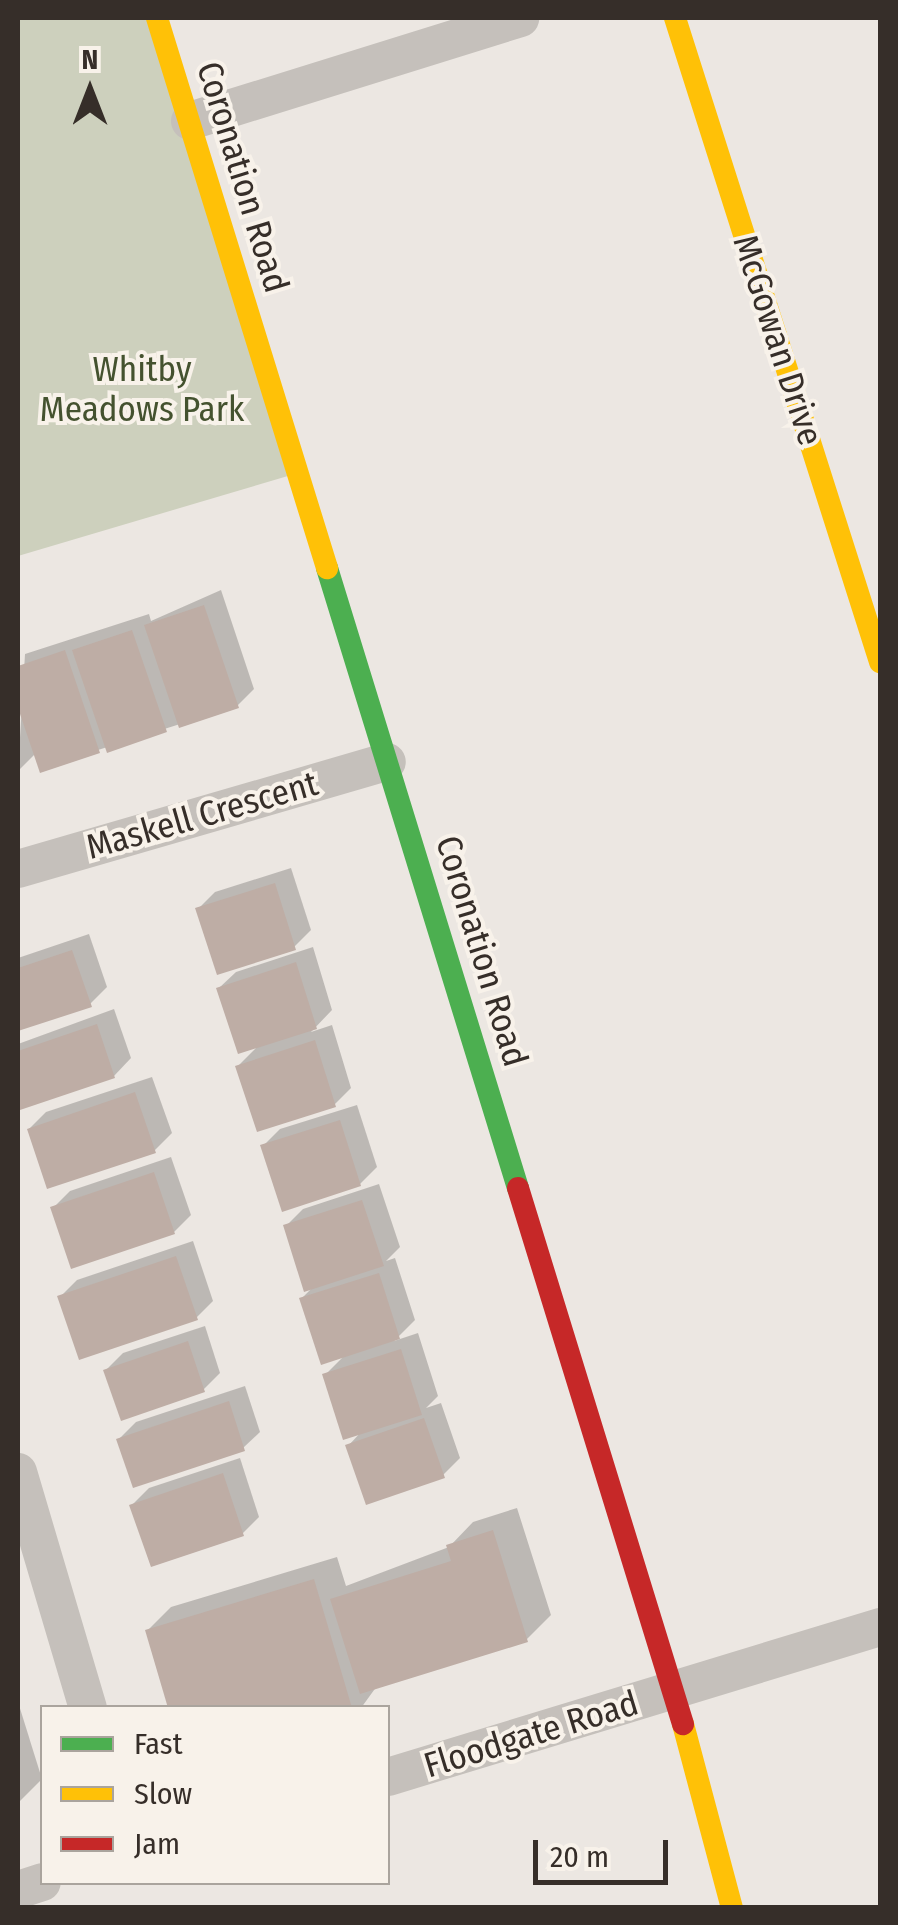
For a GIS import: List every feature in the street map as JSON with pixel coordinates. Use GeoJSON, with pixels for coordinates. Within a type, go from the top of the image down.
{"type":"FeatureCollection","features":[{"type":"Feature","properties":{"kind":"street","name":"Coronation Road"},"geometry":{"type":"LineString","coordinates":[[157,18],[674,1692],[732,1908]]}},
{"type":"Feature","properties":{"kind":"street"},"geometry":{"type":"LineString","coordinates":[[190,120],[520,18]]}},
{"type":"Feature","properties":{"kind":"street","name":"McGowan Drive"},"geometry":{"type":"LineString","coordinates":[[675,18],[880,662]]}},
{"type":"Feature","properties":{"kind":"street","name":"Maskell Crescent"},"geometry":{"type":"LineString","coordinates":[[18,870],[387,762]]}},
{"type":"Feature","properties":{"kind":"street"},"geometry":{"type":"LineString","coordinates":[[18,1472],[87,1705]]}},
{"type":"Feature","properties":{"kind":"street"},"geometry":{"type":"LineString","coordinates":[[674,1692],[880,1627]]}},
{"type":"Feature","properties":{"kind":"street","name":"Floodgate Road"},"geometry":{"type":"LineString","coordinates":[[390,1776],[674,1692]]}},
{"type":"Feature","properties":{"kind":"green space","name":"Whitby Meadows Park"},"geometry":{"type":"Polygon","coordinates":[[[18,18],[155,18],[298,473],[18,556],[18,18]]]}},
{"type":"Feature","properties":{"kind":"building"},"geometry":{"type":"Polygon","coordinates":[[[204,605],[239,708],[179,728],[144,625],[204,605]]]}},
{"type":"Feature","properties":{"kind":"building"},"geometry":{"type":"Polygon","coordinates":[[[132,630],[167,732],[107,753],[72,650],[132,630]]]}},
{"type":"Feature","properties":{"kind":"building"},"geometry":{"type":"Polygon","coordinates":[[[65,650],[100,753],[40,773],[18,708],[18,666],[65,650]]]}},
{"type":"Feature","properties":{"kind":"building"},"geometry":{"type":"Polygon","coordinates":[[[275,883],[296,950],[217,975],[195,908],[275,883]]]}},
{"type":"Feature","properties":{"kind":"building"},"geometry":{"type":"Polygon","coordinates":[[[72,950],[92,1007],[18,1031],[18,968],[72,950]]]}},
{"type":"Feature","properties":{"kind":"building"},"geometry":{"type":"Polygon","coordinates":[[[296,962],[317,1029],[238,1054],[216,988],[296,962]]]}},
{"type":"Feature","properties":{"kind":"building"},"geometry":{"type":"Polygon","coordinates":[[[97,1024],[115,1078],[20,1110],[18,1051],[97,1024]]]}},
{"type":"Feature","properties":{"kind":"building"},"geometry":{"type":"Polygon","coordinates":[[[315,1040],[336,1107],[257,1132],[235,1066],[315,1040]]]}},
{"type":"Feature","properties":{"kind":"building"},"geometry":{"type":"Polygon","coordinates":[[[135,1092],[156,1153],[47,1189],[27,1129],[135,1092]]]}},
{"type":"Feature","properties":{"kind":"building"},"geometry":{"type":"Polygon","coordinates":[[[340,1120],[361,1186],[282,1212],[260,1145],[340,1120]]]}},
{"type":"Feature","properties":{"kind":"building"},"geometry":{"type":"Polygon","coordinates":[[[154,1172],[175,1234],[71,1269],[50,1207],[154,1172]]]}},
{"type":"Feature","properties":{"kind":"building"},"geometry":{"type":"Polygon","coordinates":[[[362,1200],[384,1266],[304,1292],[283,1225],[362,1200]]]}},
{"type":"Feature","properties":{"kind":"building"},"geometry":{"type":"Polygon","coordinates":[[[176,1256],[198,1320],[79,1360],[57,1296],[176,1256]]]}},
{"type":"Feature","properties":{"kind":"building"},"geometry":{"type":"Polygon","coordinates":[[[379,1273],[400,1339],[321,1365],[299,1298],[379,1273]]]}},
{"type":"Feature","properties":{"kind":"building"},"geometry":{"type":"Polygon","coordinates":[[[188,1341],[205,1392],[121,1421],[103,1370],[188,1341]]]}},
{"type":"Feature","properties":{"kind":"building"},"geometry":{"type":"Polygon","coordinates":[[[401,1349],[422,1415],[343,1440],[322,1374],[401,1349]]]}},
{"type":"Feature","properties":{"kind":"building"},"geometry":{"type":"Polygon","coordinates":[[[229,1401],[245,1451],[133,1488],[116,1439],[229,1401]]]}},
{"type":"Feature","properties":{"kind":"building"},"geometry":{"type":"Polygon","coordinates":[[[424,1418],[445,1478],[366,1505],[345,1445],[424,1418]]]}},
{"type":"Feature","properties":{"kind":"building"},"geometry":{"type":"Polygon","coordinates":[[[223,1473],[244,1536],[151,1567],[129,1505],[223,1473]]]}},
{"type":"Feature","properties":{"kind":"building"},"geometry":{"type":"Polygon","coordinates":[[[493,1530],[528,1642],[360,1694],[330,1599],[451,1561],[446,1545],[493,1530]]]}},
{"type":"Feature","properties":{"kind":"building"},"geometry":{"type":"Polygon","coordinates":[[[314,1579],[351,1705],[167,1705],[145,1630],[314,1579]]]}},
{"type":"Feature","properties":{"kind":"traffic: fast"},"geometry":{"type":"LineString","coordinates":[[327,568],[518,1188]]}},
{"type":"Feature","properties":{"kind":"traffic: slow"},"geometry":{"type":"LineString","coordinates":[[157,18],[327,568]]}},
{"type":"Feature","properties":{"kind":"traffic: slow"},"geometry":{"type":"LineString","coordinates":[[675,18],[880,662]]}},
{"type":"Feature","properties":{"kind":"traffic: slow"},"geometry":{"type":"LineString","coordinates":[[683,1724],[732,1908]]}},
{"type":"Feature","properties":{"kind":"traffic: jam"},"geometry":{"type":"LineString","coordinates":[[518,1188],[683,1724]]}}]}
